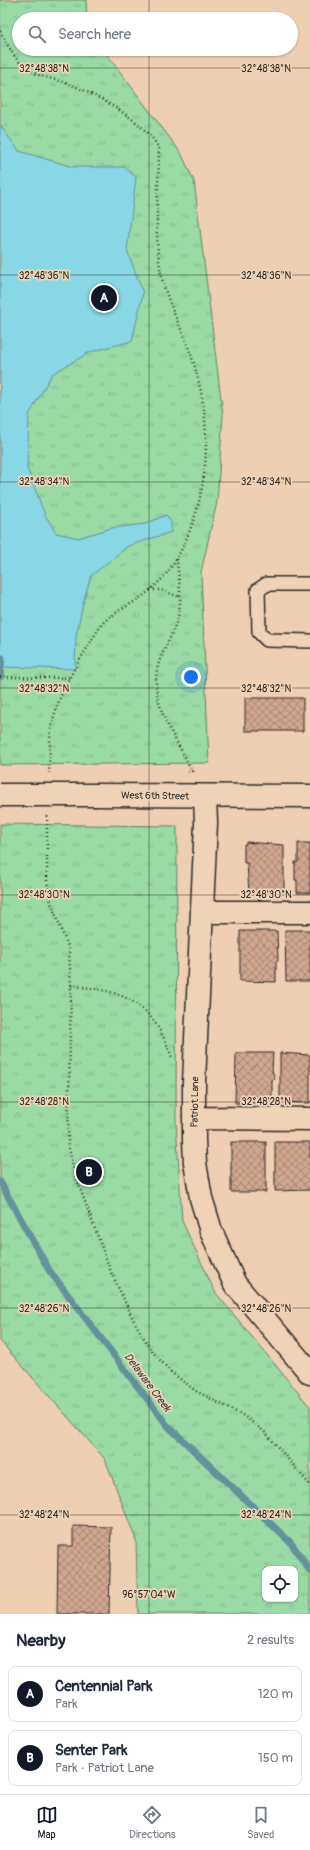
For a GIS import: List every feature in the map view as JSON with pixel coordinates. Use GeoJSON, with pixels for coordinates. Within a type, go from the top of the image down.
{"type":"FeatureCollection","features":[{"type":"Feature","properties":{"kind":"street","name":"West 6th Street"},"geometry":{"type":"LineString","coordinates":[[0,795],[310,796]]}},
{"type":"Feature","properties":{"kind":"street","name":"Patriot Lane"},"geometry":{"type":"LineString","coordinates":[[205,796],[194,1118],[195,1163],[201,1198],[214,1238],[235,1284],[310,1373]]}},
{"type":"Feature","properties":{"kind":"street"},"geometry":{"type":"LineString","coordinates":[[202,912],[310,912]]}},
{"type":"Feature","properties":{"kind":"street"},"geometry":{"type":"LineString","coordinates":[[194,1118],[310,1119]]}},
{"type":"Feature","properties":{"kind":"lane"},"geometry":{"type":"LineString","coordinates":[[310,584],[267,584],[258,590],[259,632],[267,640],[310,641]]}},
{"type":"Feature","properties":{"kind":"path"},"geometry":{"type":"LineString","coordinates":[[0,31],[12,49]]}},
{"type":"Feature","properties":{"kind":"path"},"geometry":{"type":"LineString","coordinates":[[17,56],[25,68],[70,85],[101,100],[147,132],[155,140],[159,149],[157,220],[161,273],[166,294],[190,351],[198,378],[206,440],[206,466],[201,493],[177,558],[150,590],[108,618],[101,625],[62,690],[53,718],[51,731],[49,778]]}},
{"type":"Feature","properties":{"kind":"path"},"geometry":{"type":"LineString","coordinates":[[177,558],[180,597],[179,611],[158,666],[156,680],[158,699],[166,719],[192,770]]}},
{"type":"Feature","properties":{"kind":"path"},"geometry":{"type":"LineString","coordinates":[[150,590],[161,590],[180,597]]}},
{"type":"Feature","properties":{"kind":"path"},"geometry":{"type":"LineString","coordinates":[[0,676],[70,678]]}},
{"type":"Feature","properties":{"kind":"path"},"geometry":{"type":"LineString","coordinates":[[48,810],[47,881],[51,903],[68,949],[71,986],[68,1145],[74,1172],[111,1272],[134,1321],[151,1350],[171,1372],[196,1391],[244,1416],[266,1433],[310,1485]]}},
{"type":"Feature","properties":{"kind":"path"},"geometry":{"type":"LineString","coordinates":[[71,986],[96,988],[117,993],[137,1004],[149,1015],[159,1029],[172,1059],[172,1064]]}},
{"type":"Feature","properties":{"kind":"green space"},"geometry":{"type":"Polygon","coordinates":[[[0,0],[86,0],[87,12],[12,12],[12,56],[108,56],[181,153],[194,181],[223,415],[217,502],[201,572],[209,763],[0,765],[0,0]]]}},
{"type":"Feature","properties":{"kind":"green space"},"geometry":{"type":"Polygon","coordinates":[[[0,824],[177,826],[176,1122],[182,1221],[215,1292],[310,1407],[310,1614],[138,1614],[136,1540],[105,1459],[0,1341],[0,824]]]}},
{"type":"Feature","properties":{"kind":"water"},"geometry":{"type":"Polygon","coordinates":[[[0,125],[19,151],[73,167],[124,167],[136,177],[127,250],[143,293],[132,341],[90,352],[52,374],[29,415],[27,468],[45,515],[56,533],[78,538],[112,528],[145,524],[166,515],[171,522],[171,532],[128,546],[91,576],[84,599],[76,636],[75,669],[0,667],[0,125]]]}},
{"type":"Feature","properties":{"kind":"building"},"geometry":{"type":"Polygon","coordinates":[[[245,698],[303,698],[303,731],[245,731],[245,698]]]}},
{"type":"Feature","properties":{"kind":"building"},"geometry":{"type":"Polygon","coordinates":[[[246,842],[284,845],[284,893],[249,893],[247,863],[244,863],[244,844],[246,844],[246,842]]]}},
{"type":"Feature","properties":{"kind":"building"},"geometry":{"type":"Polygon","coordinates":[[[298,843],[310,843],[310,893],[297,893],[295,862],[298,862],[298,843]]]}},
{"type":"Feature","properties":{"kind":"building"},"geometry":{"type":"Polygon","coordinates":[[[285,930],[310,930],[310,981],[286,981],[285,930]]]}},
{"type":"Feature","properties":{"kind":"building"},"geometry":{"type":"Polygon","coordinates":[[[240,931],[277,931],[278,961],[276,961],[276,982],[240,981],[240,931]]]}},
{"type":"Feature","properties":{"kind":"building"},"geometry":{"type":"Polygon","coordinates":[[[236,1053],[273,1053],[272,1070],[275,1079],[272,1080],[272,1103],[235,1103],[236,1053]]]}},
{"type":"Feature","properties":{"kind":"building"},"geometry":{"type":"Polygon","coordinates":[[[280,1053],[310,1055],[310,1103],[280,1102],[280,1053]]]}},
{"type":"Feature","properties":{"kind":"building"},"geometry":{"type":"Polygon","coordinates":[[[231,1142],[266,1142],[266,1192],[231,1192],[231,1142]]]}},
{"type":"Feature","properties":{"kind":"building"},"geometry":{"type":"Polygon","coordinates":[[[275,1142],[310,1142],[310,1190],[275,1191],[275,1142]]]}},
{"type":"Feature","properties":{"kind":"building"},"geometry":{"type":"Polygon","coordinates":[[[73,1526],[111,1527],[109,1614],[57,1614],[58,1546],[73,1546],[73,1526]]]}},
{"type":"Feature","properties":{"kind":"waterway","name":"Delaware Creek"},"geometry":{"type":"LineString","coordinates":[[0,677],[2,658]]}},
{"type":"Feature","properties":{"kind":"waterway","name":"Delaware Creek"},"geometry":{"type":"LineString","coordinates":[[0,1182],[49,1270],[167,1425],[291,1543],[310,1571]]}},
{"type":"Feature","properties":{"kind":"place","name":"Centennial Park"},"geometry":{"type":"Point","coordinates":[104,298]}},
{"type":"Feature","properties":{"kind":"place","name":"Senter Park"},"geometry":{"type":"Point","coordinates":[89,1172]}}]}
